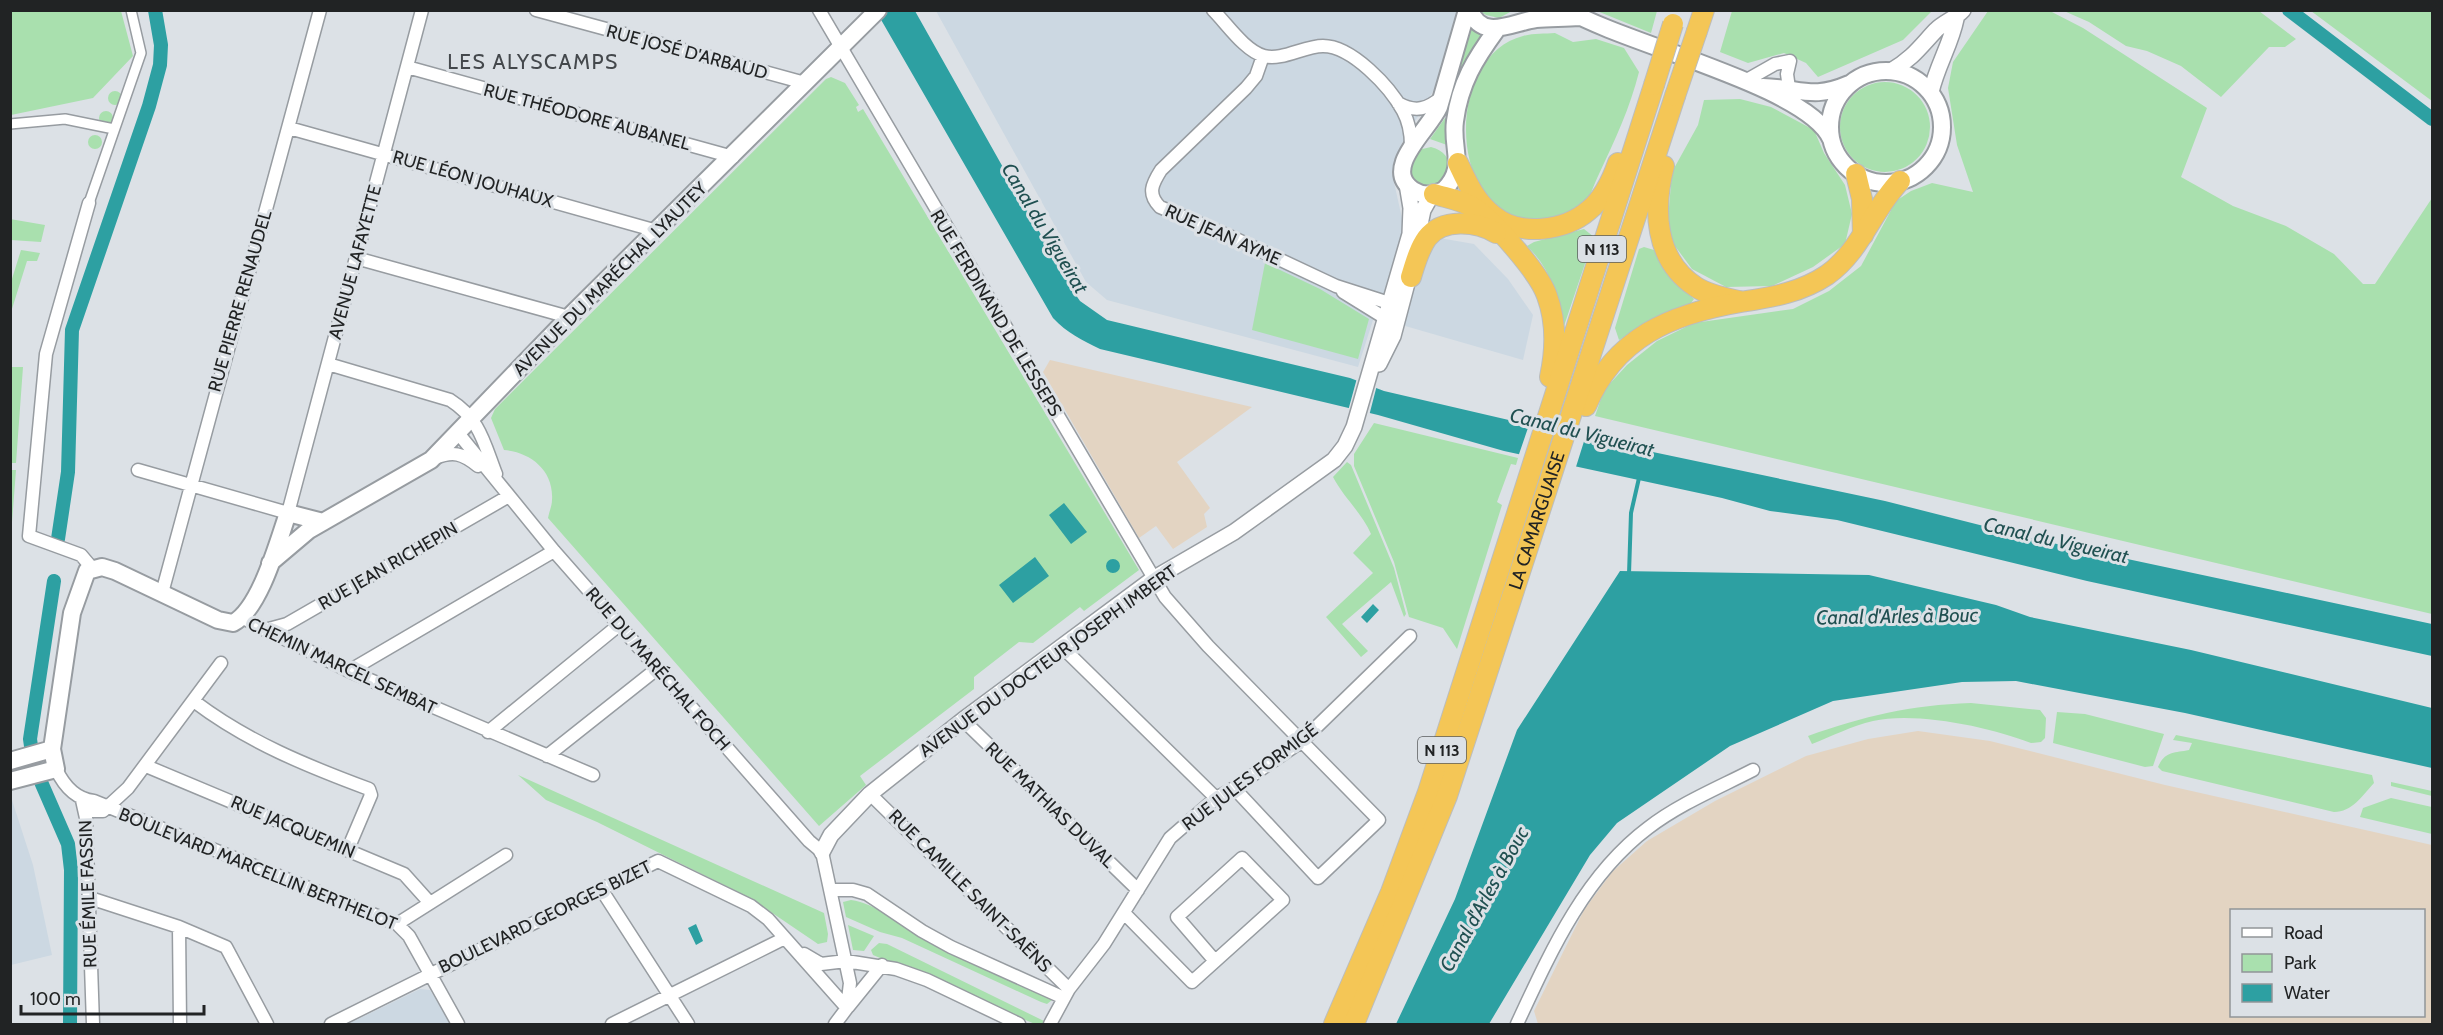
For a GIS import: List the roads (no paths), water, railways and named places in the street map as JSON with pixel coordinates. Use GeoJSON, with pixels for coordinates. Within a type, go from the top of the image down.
{"type":"FeatureCollection","features":[{"type":"Feature","properties":{"kind":"highway","name":"N 113"},"geometry":{"type":"LineString","coordinates":[[1575,421],[1704,10]]}},
{"type":"Feature","properties":{"kind":"highway","name":"LA CAMARGUAISE"},"geometry":{"type":"LineString","coordinates":[[1334,1024],[1390,892],[1428,792],[1494,588],[1546,413],[1676,17]]}},
{"type":"Feature","properties":{"kind":"highway"},"geometry":{"type":"LineString","coordinates":[[1458,163],[1479,202],[1495,218],[1520,228],[1533,230],[1567,223],[1590,210],[1602,196],[1612,178],[1636,113],[1654,85]]}},
{"type":"Feature","properties":{"kind":"highway"},"geometry":{"type":"LineString","coordinates":[[1676,96],[1669,146],[1656,207],[1660,234],[1669,258],[1695,286],[1742,302]]}},
{"type":"Feature","properties":{"kind":"highway"},"geometry":{"type":"LineString","coordinates":[[1856,174],[1862,199],[1863,235]]}},
{"type":"Feature","properties":{"kind":"highway"},"geometry":{"type":"LineString","coordinates":[[1575,421],[1595,385],[1618,356],[1637,338],[1686,314],[1780,296],[1809,285],[1843,262],[1888,194],[1900,182]]}},
{"type":"Feature","properties":{"kind":"highway"},"geometry":{"type":"LineString","coordinates":[[1433,194],[1473,208],[1532,269],[1547,294],[1554,323],[1556,348],[1546,413]]}},
{"type":"Feature","properties":{"kind":"highway"},"geometry":{"type":"LineString","coordinates":[[1410,277],[1427,239],[1433,232],[1451,225],[1479,225],[1507,241]]}},
{"type":"Feature","properties":{"kind":"highway","name":"LA CAMARGUAISE"},"geometry":{"type":"LineString","coordinates":[[1354,1024],[1447,796],[1516,587],[1575,421]]}},
{"type":"Feature","properties":{"kind":"main road"},"geometry":{"type":"LineString","coordinates":[[1468,10],[1478,23],[1497,29]]}},
{"type":"Feature","properties":{"kind":"main road"},"geometry":{"type":"LineString","coordinates":[[1468,10],[1433,122],[1411,146],[1402,167],[1407,184],[1424,195],[1444,190],[1457,173],[1454,134],[1461,97],[1474,59],[1497,29],[1520,17],[1573,14],[1753,84],[1817,119],[1832,140],[1841,159],[1856,174],[1870,180],[1900,182],[1917,174],[1931,162],[1939,145],[1942,127],[1940,108],[1930,92],[1920,81],[1891,71],[1864,75],[1828,93],[1808,93],[1789,88],[1753,84]]}},
{"type":"Feature","properties":{"kind":"main road","name":"AVENUE DU MARÉCHAL LYAUTEY"},"geometry":{"type":"LineString","coordinates":[[270,563],[297,538],[431,460],[569,317],[733,157],[874,14]]}},
{"type":"Feature","properties":{"kind":"main road"},"geometry":{"type":"LineString","coordinates":[[1832,140],[1830,124],[1834,108],[1841,94],[1852,82]]}},
{"type":"Feature","properties":{"kind":"main road"},"geometry":{"type":"LineString","coordinates":[[243,618],[270,563],[288,513],[323,522]]}},
{"type":"Feature","properties":{"kind":"main road","name":"CHEMIN MARCEL SEMBAT"},"geometry":{"type":"LineString","coordinates":[[92,568],[102,567],[115,571],[226,623],[233,623],[243,618]]}},
{"type":"Feature","properties":{"kind":"main road"},"geometry":{"type":"LineString","coordinates":[[10,781],[43,772],[32,755],[72,613],[85,575],[92,568]]}},
{"type":"Feature","properties":{"kind":"street"},"geometry":{"type":"LineString","coordinates":[[88,203],[141,53],[131,10]]}},
{"type":"Feature","properties":{"kind":"street","name":"RUE PIERRE RENAUDEL"},"geometry":{"type":"LineString","coordinates":[[162,592],[189,484],[320,10]]}},
{"type":"Feature","properties":{"kind":"street","name":"AVENUE LAFAYETTE"},"geometry":{"type":"LineString","coordinates":[[288,513],[422,10]]}},
{"type":"Feature","properties":{"kind":"street","name":"RUE JOSÉ D'ARBAUD"},"geometry":{"type":"LineString","coordinates":[[536,10],[805,83]]}},
{"type":"Feature","properties":{"kind":"street","name":"RUE FERDINAND DE LESSEPS"},"geometry":{"type":"LineString","coordinates":[[819,10],[1165,597],[1208,646],[1379,820],[1318,878],[1234,788]]}},
{"type":"Feature","properties":{"kind":"street"},"geometry":{"type":"LineString","coordinates":[[1213,10],[1251,48],[1263,56],[1275,57],[1298,49],[1323,46],[1340,49],[1356,58],[1398,104],[1410,128],[1411,146]]}},
{"type":"Feature","properties":{"kind":"street"},"geometry":{"type":"LineString","coordinates":[[1891,71],[1915,56],[1938,28],[1959,15]]}},
{"type":"Feature","properties":{"kind":"street"},"geometry":{"type":"LineString","coordinates":[[1930,92],[1941,59],[1952,39],[1959,15]]}},
{"type":"Feature","properties":{"kind":"street","name":"RUE JEAN AYME"},"geometry":{"type":"LineString","coordinates":[[1263,56],[1256,76],[1246,88],[1161,170],[1152,183],[1151,194],[1160,207],[1245,243],[1336,286],[1389,303]]}},
{"type":"Feature","properties":{"kind":"street"},"geometry":{"type":"LineString","coordinates":[[1753,84],[1775,64],[1790,61],[1787,74],[1789,88]]}},
{"type":"Feature","properties":{"kind":"street","name":"RUE THÉODORE AUBANEL"},"geometry":{"type":"LineString","coordinates":[[407,67],[733,157]]}},
{"type":"Feature","properties":{"kind":"street"},"geometry":{"type":"LineString","coordinates":[[1398,104],[1421,110],[1442,97]]}},
{"type":"Feature","properties":{"kind":"street"},"geometry":{"type":"LineString","coordinates":[[10,124],[65,119],[114,129]]}},
{"type":"Feature","properties":{"kind":"street","name":"RUE LÉON JOUHAUX"},"geometry":{"type":"LineString","coordinates":[[289,128],[657,231]]}},
{"type":"Feature","properties":{"kind":"street","name":"AVENUE DU DOCTEUR JOSEPH IMBERT"},"geometry":{"type":"LineString","coordinates":[[822,852],[831,835],[870,794],[963,720],[1153,579],[1234,532],[1334,460],[1345,446],[1357,419],[1410,234],[1411,208],[1407,184]]}},
{"type":"Feature","properties":{"kind":"street"},"geometry":{"type":"LineString","coordinates":[[1369,375],[1381,362],[1392,336],[1410,277],[1423,210],[1433,194]]}},
{"type":"Feature","properties":{"kind":"street","name":"CHEMIN MARCEL SEMBAT"},"geometry":{"type":"LineString","coordinates":[[88,203],[46,354],[29,536],[81,555],[92,568]]}},
{"type":"Feature","properties":{"kind":"street"},"geometry":{"type":"LineString","coordinates":[[356,258],[569,317]]}},
{"type":"Feature","properties":{"kind":"street","name":"RUE JEAN AYME"},"geometry":{"type":"LineString","coordinates":[[1336,286],[1364,307],[1385,318]]}},
{"type":"Feature","properties":{"kind":"street"},"geometry":{"type":"LineString","coordinates":[[328,364],[450,400],[464,426]]}},
{"type":"Feature","properties":{"kind":"street","name":"RUE DU MARÉCHAL FOCH"},"geometry":{"type":"LineString","coordinates":[[464,426],[509,496],[554,551],[809,841],[822,852]]}},
{"type":"Feature","properties":{"kind":"street","name":"RUE DU MARÉCHAL FOCH"},"geometry":{"type":"LineString","coordinates":[[464,426],[497,478]]}},
{"type":"Feature","properties":{"kind":"street","name":"RUE DU MARÉCHAL FOCH"},"geometry":{"type":"LineString","coordinates":[[431,460],[453,452],[497,478]]}},
{"type":"Feature","properties":{"kind":"street"},"geometry":{"type":"LineString","coordinates":[[138,470],[288,513]]}},
{"type":"Feature","properties":{"kind":"street","name":"RUE JEAN RICHEPIN"},"geometry":{"type":"LineString","coordinates":[[265,630],[287,624],[509,496]]}},
{"type":"Feature","properties":{"kind":"street"},"geometry":{"type":"LineString","coordinates":[[348,671],[554,551]]}},
{"type":"Feature","properties":{"kind":"street","name":"CHEMIN MARCEL SEMBAT"},"geometry":{"type":"LineString","coordinates":[[243,618],[348,671],[593,775]]}},
{"type":"Feature","properties":{"kind":"street"},"geometry":{"type":"LineString","coordinates":[[488,732],[619,625]]}},
{"type":"Feature","properties":{"kind":"street","name":"RUE JULES FORMIGÉ"},"geometry":{"type":"LineString","coordinates":[[1050,1024],[1067,994],[1124,913],[1170,838],[1216,798],[1302,741],[1410,636]]}},
{"type":"Feature","properties":{"kind":"street"},"geometry":{"type":"LineString","coordinates":[[1063,648],[1216,798]]}},
{"type":"Feature","properties":{"kind":"street"},"geometry":{"type":"LineString","coordinates":[[107,807],[128,789],[195,702],[221,663]]}},
{"type":"Feature","properties":{"kind":"street"},"geometry":{"type":"LineString","coordinates":[[547,756],[658,668]]}},
{"type":"Feature","properties":{"kind":"street"},"geometry":{"type":"LineString","coordinates":[[195,702],[222,722],[284,756],[369,789],[371,795],[348,849]]}},
{"type":"Feature","properties":{"kind":"street","name":"RUE MATHIAS DUVAL"},"geometry":{"type":"LineString","coordinates":[[963,720],[1137,890]]}},
{"type":"Feature","properties":{"kind":"street","name":"RUE JACQUEMIN"},"geometry":{"type":"LineString","coordinates":[[146,766],[348,849],[410,878],[430,903]]}},
{"type":"Feature","properties":{"kind":"street"},"geometry":{"type":"LineString","coordinates":[[1517,1024],[1583,895],[1627,846],[1665,817],[1753,770]]}},
{"type":"Feature","properties":{"kind":"street"},"geometry":{"type":"LineString","coordinates":[[43,772],[67,787],[84,806]]}},
{"type":"Feature","properties":{"kind":"street","name":"RUE CAMILLE SAINT-SAËNS"},"geometry":{"type":"LineString","coordinates":[[870,794],[1067,994]]}},
{"type":"Feature","properties":{"kind":"street","name":"BOULEVARD MARCELLIN BERTHELOT"},"geometry":{"type":"LineString","coordinates":[[84,806],[94,801],[397,924],[409,936],[458,1024]]}},
{"type":"Feature","properties":{"kind":"street","name":"RUE ÉMILE FASSIN"},"geometry":{"type":"LineString","coordinates":[[84,806],[90,898],[93,1024]]}},
{"type":"Feature","properties":{"kind":"street"},"geometry":{"type":"LineString","coordinates":[[822,852],[850,983],[847,1008]]}},
{"type":"Feature","properties":{"kind":"street"},"geometry":{"type":"LineString","coordinates":[[397,924],[506,855]]}},
{"type":"Feature","properties":{"kind":"street"},"geometry":{"type":"LineString","coordinates":[[1124,913],[1192,982],[1283,900],[1242,858],[1177,917],[1215,961]]}},
{"type":"Feature","properties":{"kind":"street","name":"BOULEVARD GEORGES BIZET"},"geometry":{"type":"LineString","coordinates":[[331,1024],[430,974],[448,968],[658,861],[751,906],[775,925],[847,1008]]}},
{"type":"Feature","properties":{"kind":"street"},"geometry":{"type":"LineString","coordinates":[[601,889],[688,1024]]}},
{"type":"Feature","properties":{"kind":"street"},"geometry":{"type":"LineString","coordinates":[[831,890],[853,890],[867,894],[921,931],[951,947],[1067,994]]}},
{"type":"Feature","properties":{"kind":"street"},"geometry":{"type":"LineString","coordinates":[[90,898],[179,927],[226,947],[267,1024]]}},
{"type":"Feature","properties":{"kind":"street"},"geometry":{"type":"LineString","coordinates":[[179,927],[180,1024]]}},
{"type":"Feature","properties":{"kind":"street"},"geometry":{"type":"LineString","coordinates":[[612,1024],[784,938]]}},
{"type":"Feature","properties":{"kind":"street","name":"BOULEVARD GEORGES BIZET"},"geometry":{"type":"LineString","coordinates":[[784,938],[816,963],[830,964],[846,961],[882,965],[927,980],[1019,1024]]}},
{"type":"Feature","properties":{"kind":"street"},"geometry":{"type":"LineString","coordinates":[[835,1024],[882,965]]}},
{"type":"Feature","properties":{"kind":"water"},"geometry":{"type":"Polygon","coordinates":[[[876,11],[915,11],[1071,288],[1080,301],[1107,320],[1350,378],[1384,391],[1591,439],[1885,501],[2043,541],[2432,624],[2432,656],[2087,581],[1837,520],[1770,511],[1722,498],[1504,451],[1378,415],[1100,349],[1069,332],[1053,318],[876,11]]]}},
{"type":"Feature","properties":{"kind":"water"},"geometry":{"type":"Polygon","coordinates":[[[1064,503],[1087,532],[1071,544],[1049,515],[1064,503]]]}},
{"type":"Feature","properties":{"kind":"water"},"geometry":{"type":"Polygon","coordinates":[[[1035,557],[1049,576],[1013,603],[999,585],[1035,557]]]}},
{"type":"Feature","properties":{"kind":"water"},"geometry":{"type":"Polygon","coordinates":[[[1113,559],[1118,561],[1120,566],[1118,571],[1113,573],[1108,571],[1106,566],[1108,561],[1113,559]]]}},
{"type":"Feature","properties":{"kind":"water","name":"Canal d'Arles à Bouc"},"geometry":{"type":"Polygon","coordinates":[[[1620,571],[1869,575],[1996,605],[2030,617],[2191,650],[2432,708],[2432,768],[2185,713],[2016,681],[1962,682],[1833,701],[1730,746],[1617,823],[1590,855],[1489,1024],[1396,1024],[1455,899],[1517,730],[1620,571]]]}},
{"type":"Feature","properties":{"kind":"water"},"geometry":{"type":"Polygon","coordinates":[[[1373,604],[1379,610],[1367,623],[1361,617],[1373,604]]]}},
{"type":"Feature","properties":{"kind":"water"},"geometry":{"type":"Polygon","coordinates":[[[696,924],[703,941],[696,945],[688,928],[696,924]]]}},
{"type":"Feature","properties":{"kind":"waterway"},"geometry":{"type":"LineString","coordinates":[[58,539],[68,472],[72,330],[149,106],[160,65],[161,45],[155,10]]}},
{"type":"Feature","properties":{"kind":"waterway"},"geometry":{"type":"LineString","coordinates":[[2289,10],[2432,119]]}},
{"type":"Feature","properties":{"kind":"waterway"},"geometry":{"type":"LineString","coordinates":[[1629,574],[1631,513],[1639,478]]}},
{"type":"Feature","properties":{"kind":"waterway"},"geometry":{"type":"LineString","coordinates":[[54,581],[30,739],[33,760],[68,844],[71,870],[70,1024]]}},
{"type":"Feature","properties":{"kind":"district","name":"LES ALYSCAMPS"},"geometry":{"type":"Point","coordinates":[533,61]}},
{"type":"Feature","properties":{"kind":"water label","name":"Canal du Vigueirat"},"geometry":{"type":"Point","coordinates":[1045,228]}},
{"type":"Feature","properties":{"kind":"water label","name":"Canal du Vigueirat"},"geometry":{"type":"Point","coordinates":[1582,432]}},
{"type":"Feature","properties":{"kind":"water label","name":"Canal du Vigueirat"},"geometry":{"type":"Point","coordinates":[2056,540]}}]}
